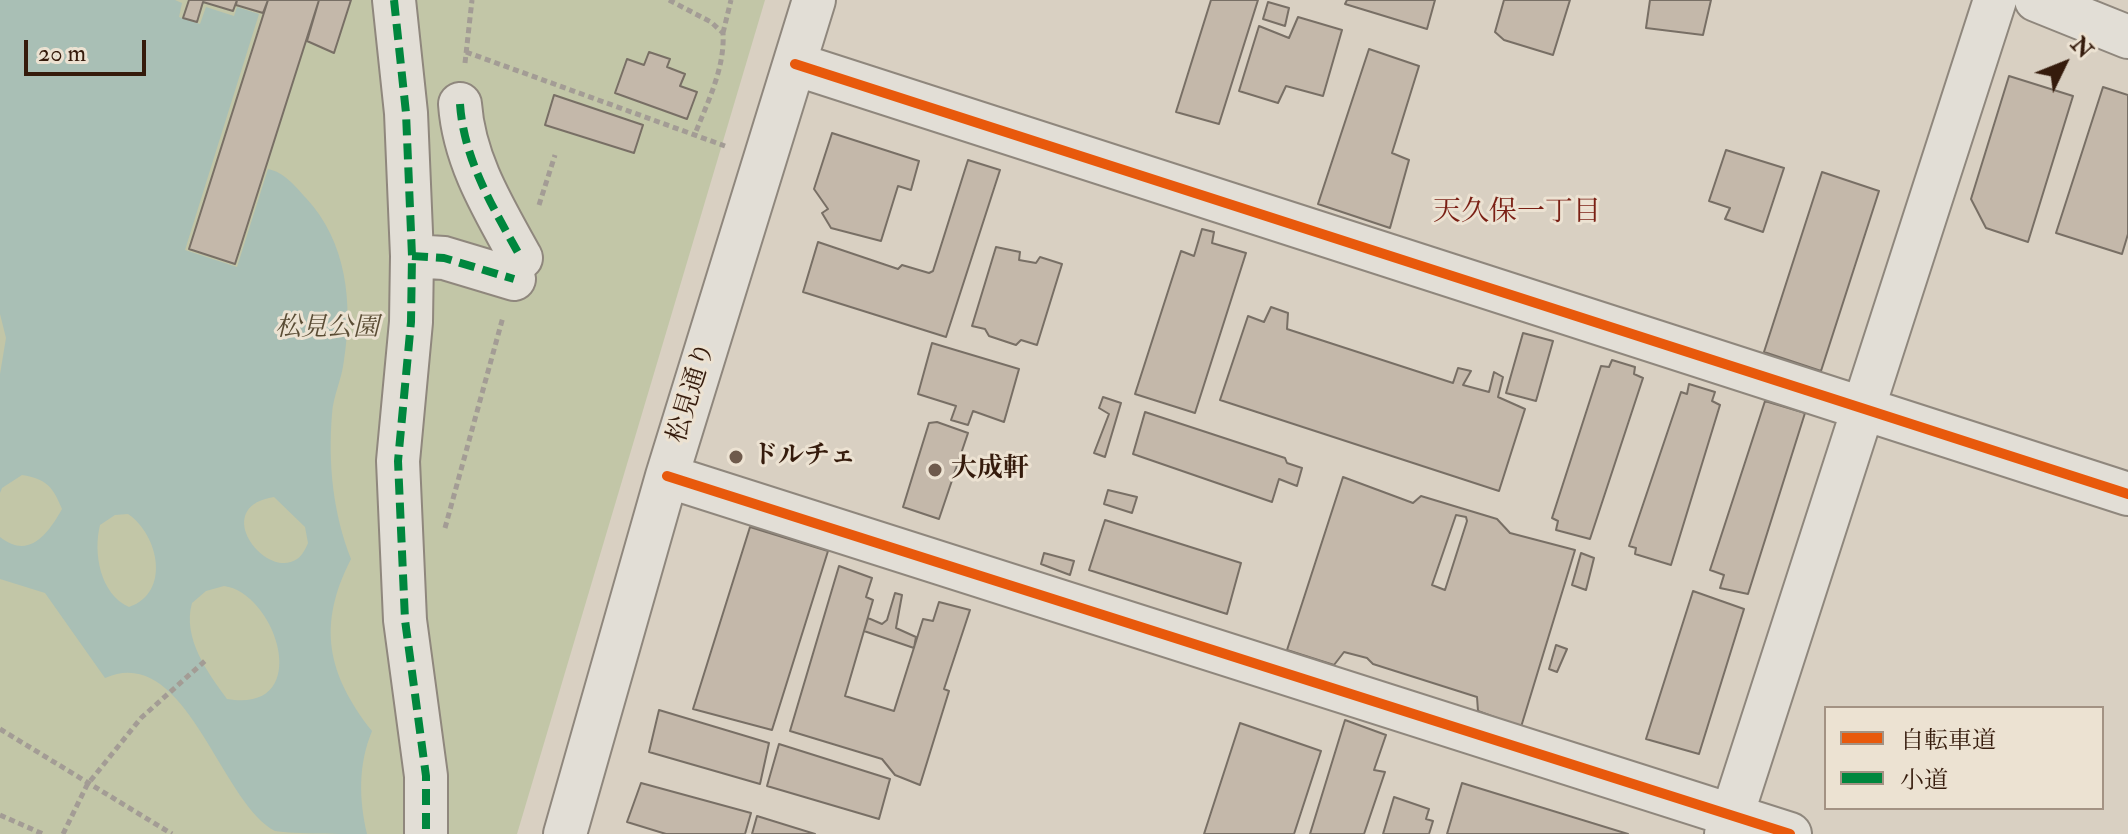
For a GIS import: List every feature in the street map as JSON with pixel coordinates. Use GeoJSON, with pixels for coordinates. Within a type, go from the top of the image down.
{"type":"FeatureCollection","features":[{"type":"Feature","properties":{"kind":"street"},"geometry":{"type":"LineString","coordinates":[[394,0],[406,113],[412,256],[411,322],[398,461],[405,620],[424,760],[426,834]]}},
{"type":"Feature","properties":{"kind":"street","name":"松見通り"},"geometry":{"type":"LineString","coordinates":[[565,834],[667,476],[814,0]]}},
{"type":"Feature","properties":{"kind":"street"},"geometry":{"type":"LineString","coordinates":[[1729,825],[1995,0]]}},
{"type":"Feature","properties":{"kind":"street"},"geometry":{"type":"LineString","coordinates":[[2036,0],[2128,37]]}},
{"type":"Feature","properties":{"kind":"street"},"geometry":{"type":"LineString","coordinates":[[795,64],[2128,494]]}},
{"type":"Feature","properties":{"kind":"street"},"geometry":{"type":"LineString","coordinates":[[460,104],[461,128],[482,189],[517,269]]}},
{"type":"Feature","properties":{"kind":"street"},"geometry":{"type":"LineString","coordinates":[[412,256],[517,269]]}},
{"type":"Feature","properties":{"kind":"street"},"geometry":{"type":"LineString","coordinates":[[667,476],[1729,825],[1790,834]]}},
{"type":"Feature","properties":{"kind":"path"},"geometry":{"type":"LineString","coordinates":[[460,104],[472,0]]}},
{"type":"Feature","properties":{"kind":"path"},"geometry":{"type":"LineString","coordinates":[[669,0],[711,22],[723,33]]}},
{"type":"Feature","properties":{"kind":"path"},"geometry":{"type":"LineString","coordinates":[[695,134],[717,78],[731,0]]}},
{"type":"Feature","properties":{"kind":"path"},"geometry":{"type":"LineString","coordinates":[[466,52],[729,148]]}},
{"type":"Feature","properties":{"kind":"path"},"geometry":{"type":"LineString","coordinates":[[443,535],[517,269],[555,155]]}},
{"type":"Feature","properties":{"kind":"path"},"geometry":{"type":"LineString","coordinates":[[63,834],[87,785],[141,718],[206,660]]}},
{"type":"Feature","properties":{"kind":"path"},"geometry":{"type":"LineString","coordinates":[[0,729],[87,785],[172,834]]}},
{"type":"Feature","properties":{"kind":"path"},"geometry":{"type":"LineString","coordinates":[[0,815],[43,834]]}},
{"type":"Feature","properties":{"kind":"green space","name":"松見公園"},"geometry":{"type":"Polygon","coordinates":[[[0,0],[765,0],[517,834],[0,834],[0,0]]]}},
{"type":"Feature","properties":{"kind":"shaded area"},"geometry":{"type":"Polygon","coordinates":[[[0,0],[175,0],[182,3],[179,17],[200,24],[206,7],[234,16],[237,7],[259,14],[185,250],[237,267],[268,169],[294,185],[320,215],[338,254],[344,274],[348,317],[343,367],[332,414],[331,451],[336,506],[351,559],[334,606],[332,648],[345,689],[372,731],[361,782],[367,834],[275,831],[255,814],[180,703],[158,682],[133,673],[105,678],[45,593],[0,579],[0,537],[20,546],[29,545],[44,535],[62,509],[48,485],[31,477],[22,475],[2,488],[0,493],[0,374],[6,338],[0,314],[0,0]],[[274,497],[255,503],[246,514],[245,527],[259,552],[271,560],[284,563],[299,558],[308,543],[305,527],[274,497]],[[128,514],[115,515],[100,525],[98,560],[111,593],[129,607],[142,600],[151,590],[156,563],[153,549],[139,523],[128,514]],[[224,586],[206,591],[192,603],[190,616],[199,654],[227,699],[254,699],[271,689],[279,672],[278,651],[271,629],[259,609],[243,593],[224,586]]]}},
{"type":"Feature","properties":{"kind":"building"},"geometry":{"type":"Polygon","coordinates":[[[189,0],[237,0],[233,11],[203,2],[197,22],[183,18],[189,0]]]}},
{"type":"Feature","properties":{"kind":"building"},"geometry":{"type":"Polygon","coordinates":[[[237,0],[268,0],[263,13],[236,5],[237,0]]]}},
{"type":"Feature","properties":{"kind":"building"},"geometry":{"type":"Polygon","coordinates":[[[268,0],[319,0],[235,264],[189,249],[268,0]]]}},
{"type":"Feature","properties":{"kind":"building"},"geometry":{"type":"Polygon","coordinates":[[[319,0],[351,0],[334,53],[307,41],[319,0]]]}},
{"type":"Feature","properties":{"kind":"building"},"geometry":{"type":"Polygon","coordinates":[[[1211,0],[1258,0],[1219,124],[1176,112],[1211,0]]]}},
{"type":"Feature","properties":{"kind":"building"},"geometry":{"type":"Polygon","coordinates":[[[1347,0],[1435,0],[1427,29],[1345,4],[1347,0]]]}},
{"type":"Feature","properties":{"kind":"building"},"geometry":{"type":"Polygon","coordinates":[[[1504,0],[1570,0],[1553,55],[1504,40],[1495,32],[1504,0]]]}},
{"type":"Feature","properties":{"kind":"building"},"geometry":{"type":"Polygon","coordinates":[[[1650,0],[1711,0],[1703,35],[1646,28],[1650,0]]]}},
{"type":"Feature","properties":{"kind":"building"},"geometry":{"type":"Polygon","coordinates":[[[1268,2],[1289,8],[1285,26],[1263,19],[1268,2]]]}},
{"type":"Feature","properties":{"kind":"building"},"geometry":{"type":"Polygon","coordinates":[[[1298,17],[1342,30],[1323,96],[1286,86],[1278,103],[1239,91],[1259,26],[1289,38],[1298,17]]]}},
{"type":"Feature","properties":{"kind":"building"},"geometry":{"type":"Polygon","coordinates":[[[1369,49],[1419,66],[1392,153],[1409,160],[1390,228],[1318,204],[1369,49]]]}},
{"type":"Feature","properties":{"kind":"building"},"geometry":{"type":"Polygon","coordinates":[[[649,52],[670,59],[667,67],[685,74],[680,86],[697,92],[687,119],[615,93],[627,59],[644,65],[649,52]]]}},
{"type":"Feature","properties":{"kind":"building"},"geometry":{"type":"Polygon","coordinates":[[[2009,76],[2073,96],[2028,242],[1986,228],[1971,199],[2009,76]]]}},
{"type":"Feature","properties":{"kind":"building"},"geometry":{"type":"Polygon","coordinates":[[[2103,87],[2128,95],[2128,234],[2122,254],[2056,233],[2103,87]]]}},
{"type":"Feature","properties":{"kind":"building"},"geometry":{"type":"Polygon","coordinates":[[[554,95],[643,125],[634,153],[545,125],[554,95]]]}},
{"type":"Feature","properties":{"kind":"building"},"geometry":{"type":"Polygon","coordinates":[[[832,133],[919,161],[911,190],[898,186],[881,241],[831,228],[822,213],[828,209],[814,189],[832,133]]]}},
{"type":"Feature","properties":{"kind":"building"},"geometry":{"type":"Polygon","coordinates":[[[1726,150],[1784,168],[1763,232],[1725,219],[1730,208],[1709,201],[1726,150]]]}},
{"type":"Feature","properties":{"kind":"building"},"geometry":{"type":"Polygon","coordinates":[[[968,160],[1000,170],[946,337],[803,292],[818,242],[898,269],[902,265],[929,273],[933,271],[968,160]]]}},
{"type":"Feature","properties":{"kind":"building"},"geometry":{"type":"Polygon","coordinates":[[[1822,172],[1879,191],[1821,371],[1764,352],[1822,172]]]}},
{"type":"Feature","properties":{"kind":"building"},"geometry":{"type":"Polygon","coordinates":[[[1202,229],[1214,232],[1212,243],[1246,253],[1195,413],[1135,394],[1181,251],[1194,256],[1202,229]]]}},
{"type":"Feature","properties":{"kind":"building"},"geometry":{"type":"Polygon","coordinates":[[[996,247],[1020,252],[1019,260],[1036,263],[1040,257],[1062,264],[1037,345],[1021,340],[1016,345],[989,336],[985,329],[972,326],[996,247]]]}},
{"type":"Feature","properties":{"kind":"building"},"geometry":{"type":"Polygon","coordinates":[[[1271,307],[1288,313],[1287,329],[1453,383],[1458,368],[1471,371],[1463,385],[1489,392],[1494,372],[1503,377],[1498,397],[1525,409],[1499,491],[1220,400],[1248,316],[1264,322],[1271,307]]]}},
{"type":"Feature","properties":{"kind":"building"},"geometry":{"type":"Polygon","coordinates":[[[1523,333],[1553,341],[1536,401],[1506,393],[1523,333]]]}},
{"type":"Feature","properties":{"kind":"building"},"geometry":{"type":"Polygon","coordinates":[[[932,343],[1019,369],[1004,422],[973,411],[968,425],[951,420],[956,406],[918,394],[932,343]]]}},
{"type":"Feature","properties":{"kind":"building"},"geometry":{"type":"Polygon","coordinates":[[[1612,360],[1635,367],[1634,374],[1643,378],[1590,539],[1556,530],[1558,521],[1552,518],[1601,366],[1609,367],[1612,360]]]}},
{"type":"Feature","properties":{"kind":"building"},"geometry":{"type":"Polygon","coordinates":[[[1689,384],[1715,392],[1712,401],[1720,405],[1671,565],[1635,554],[1636,548],[1629,546],[1681,392],[1687,394],[1689,384]]]}},
{"type":"Feature","properties":{"kind":"building"},"geometry":{"type":"Polygon","coordinates":[[[1103,397],[1121,403],[1105,457],[1094,453],[1109,414],[1099,408],[1103,397]]]}},
{"type":"Feature","properties":{"kind":"building"},"geometry":{"type":"Polygon","coordinates":[[[1765,401],[1805,413],[1748,594],[1720,588],[1724,575],[1710,570],[1765,401]]]}},
{"type":"Feature","properties":{"kind":"building"},"geometry":{"type":"Polygon","coordinates":[[[1145,412],[1285,458],[1287,463],[1302,468],[1297,486],[1279,479],[1272,502],[1133,454],[1145,412]]]}},
{"type":"Feature","properties":{"kind":"building","name":"大成軒"},"geometry":{"type":"Polygon","coordinates":[[[937,422],[968,433],[939,519],[903,507],[929,423],[937,422]]]}},
{"type":"Feature","properties":{"kind":"building"},"geometry":{"type":"Polygon","coordinates":[[[1343,477],[1413,503],[1421,496],[1497,519],[1510,533],[1575,550],[1521,727],[1478,711],[1477,697],[1373,664],[1367,658],[1344,652],[1334,665],[1287,650],[1343,477]],[[1456,515],[1432,585],[1445,590],[1466,517],[1456,515]]]}},
{"type":"Feature","properties":{"kind":"building"},"geometry":{"type":"Polygon","coordinates":[[[1108,490],[1137,497],[1132,513],[1104,504],[1108,490]]]}},
{"type":"Feature","properties":{"kind":"building"},"geometry":{"type":"Polygon","coordinates":[[[1105,520],[1241,563],[1227,614],[1089,570],[1105,520]]]}},
{"type":"Feature","properties":{"kind":"building"},"geometry":{"type":"Polygon","coordinates":[[[750,527],[828,551],[772,730],[693,709],[750,527]]]}},
{"type":"Feature","properties":{"kind":"building"},"geometry":{"type":"Polygon","coordinates":[[[1044,553],[1074,561],[1070,575],[1041,564],[1044,553]]]}},
{"type":"Feature","properties":{"kind":"building"},"geometry":{"type":"Polygon","coordinates":[[[1581,553],[1594,558],[1586,590],[1572,585],[1581,553]]]}},
{"type":"Feature","properties":{"kind":"building"},"geometry":{"type":"Polygon","coordinates":[[[839,566],[872,578],[866,597],[873,600],[845,696],[894,711],[923,619],[933,621],[939,602],[970,610],[944,689],[949,691],[920,785],[895,775],[882,759],[790,731],[839,566]]]}},
{"type":"Feature","properties":{"kind":"building"},"geometry":{"type":"Polygon","coordinates":[[[1693,591],[1744,609],[1699,754],[1646,739],[1693,591]]]}},
{"type":"Feature","properties":{"kind":"building"},"geometry":{"type":"Polygon","coordinates":[[[895,593],[902,595],[896,628],[916,637],[914,648],[864,631],[868,618],[882,624],[887,620],[895,593]]]}},
{"type":"Feature","properties":{"kind":"building"},"geometry":{"type":"Polygon","coordinates":[[[1556,645],[1567,649],[1557,672],[1549,669],[1556,645]]]}},
{"type":"Feature","properties":{"kind":"building"},"geometry":{"type":"Polygon","coordinates":[[[659,710],[769,743],[760,784],[649,752],[659,710]]]}},
{"type":"Feature","properties":{"kind":"building"},"geometry":{"type":"Polygon","coordinates":[[[1345,720],[1386,735],[1374,770],[1385,772],[1364,834],[1310,834],[1345,720]]]}},
{"type":"Feature","properties":{"kind":"building"},"geometry":{"type":"Polygon","coordinates":[[[1240,723],[1321,751],[1294,834],[1204,834],[1240,723]]]}},
{"type":"Feature","properties":{"kind":"building"},"geometry":{"type":"Polygon","coordinates":[[[779,744],[890,779],[879,819],[767,786],[779,744]]]}},
{"type":"Feature","properties":{"kind":"building"},"geometry":{"type":"Polygon","coordinates":[[[641,783],[751,813],[745,834],[666,834],[627,822],[641,783]]]}},
{"type":"Feature","properties":{"kind":"building"},"geometry":{"type":"Polygon","coordinates":[[[1462,783],[1628,834],[1447,834],[1462,783]]]}},
{"type":"Feature","properties":{"kind":"building"},"geometry":{"type":"Polygon","coordinates":[[[1394,797],[1429,809],[1426,819],[1433,821],[1429,834],[1383,834],[1394,797]]]}},
{"type":"Feature","properties":{"kind":"building"},"geometry":{"type":"Polygon","coordinates":[[[757,816],[815,834],[752,834],[757,816]]]}},
{"type":"Feature","properties":{"kind":"marked path"},"geometry":{"type":"LineString","coordinates":[[394,0],[406,113],[412,256],[411,322],[398,461],[405,620],[426,776],[426,834]]}},
{"type":"Feature","properties":{"kind":"marked path"},"geometry":{"type":"LineString","coordinates":[[460,104],[474,165],[521,258]]}},
{"type":"Feature","properties":{"kind":"marked path"},"geometry":{"type":"LineString","coordinates":[[412,256],[444,258],[514,279]]}},
{"type":"Feature","properties":{"kind":"cycle path"},"geometry":{"type":"LineString","coordinates":[[795,64],[2128,494]]}},
{"type":"Feature","properties":{"kind":"cycle path"},"geometry":{"type":"LineString","coordinates":[[667,476],[1790,834]]}},
{"type":"Feature","properties":{"kind":"place","name":"ドルチェ"},"geometry":{"type":"Point","coordinates":[736,457]}},
{"type":"Feature","properties":{"kind":"place","name":"大成軒"},"geometry":{"type":"Point","coordinates":[935,470]}},
{"type":"Feature","properties":{"kind":"district","name":"天久保一丁目"},"geometry":{"type":"Point","coordinates":[1517,214]}}]}
